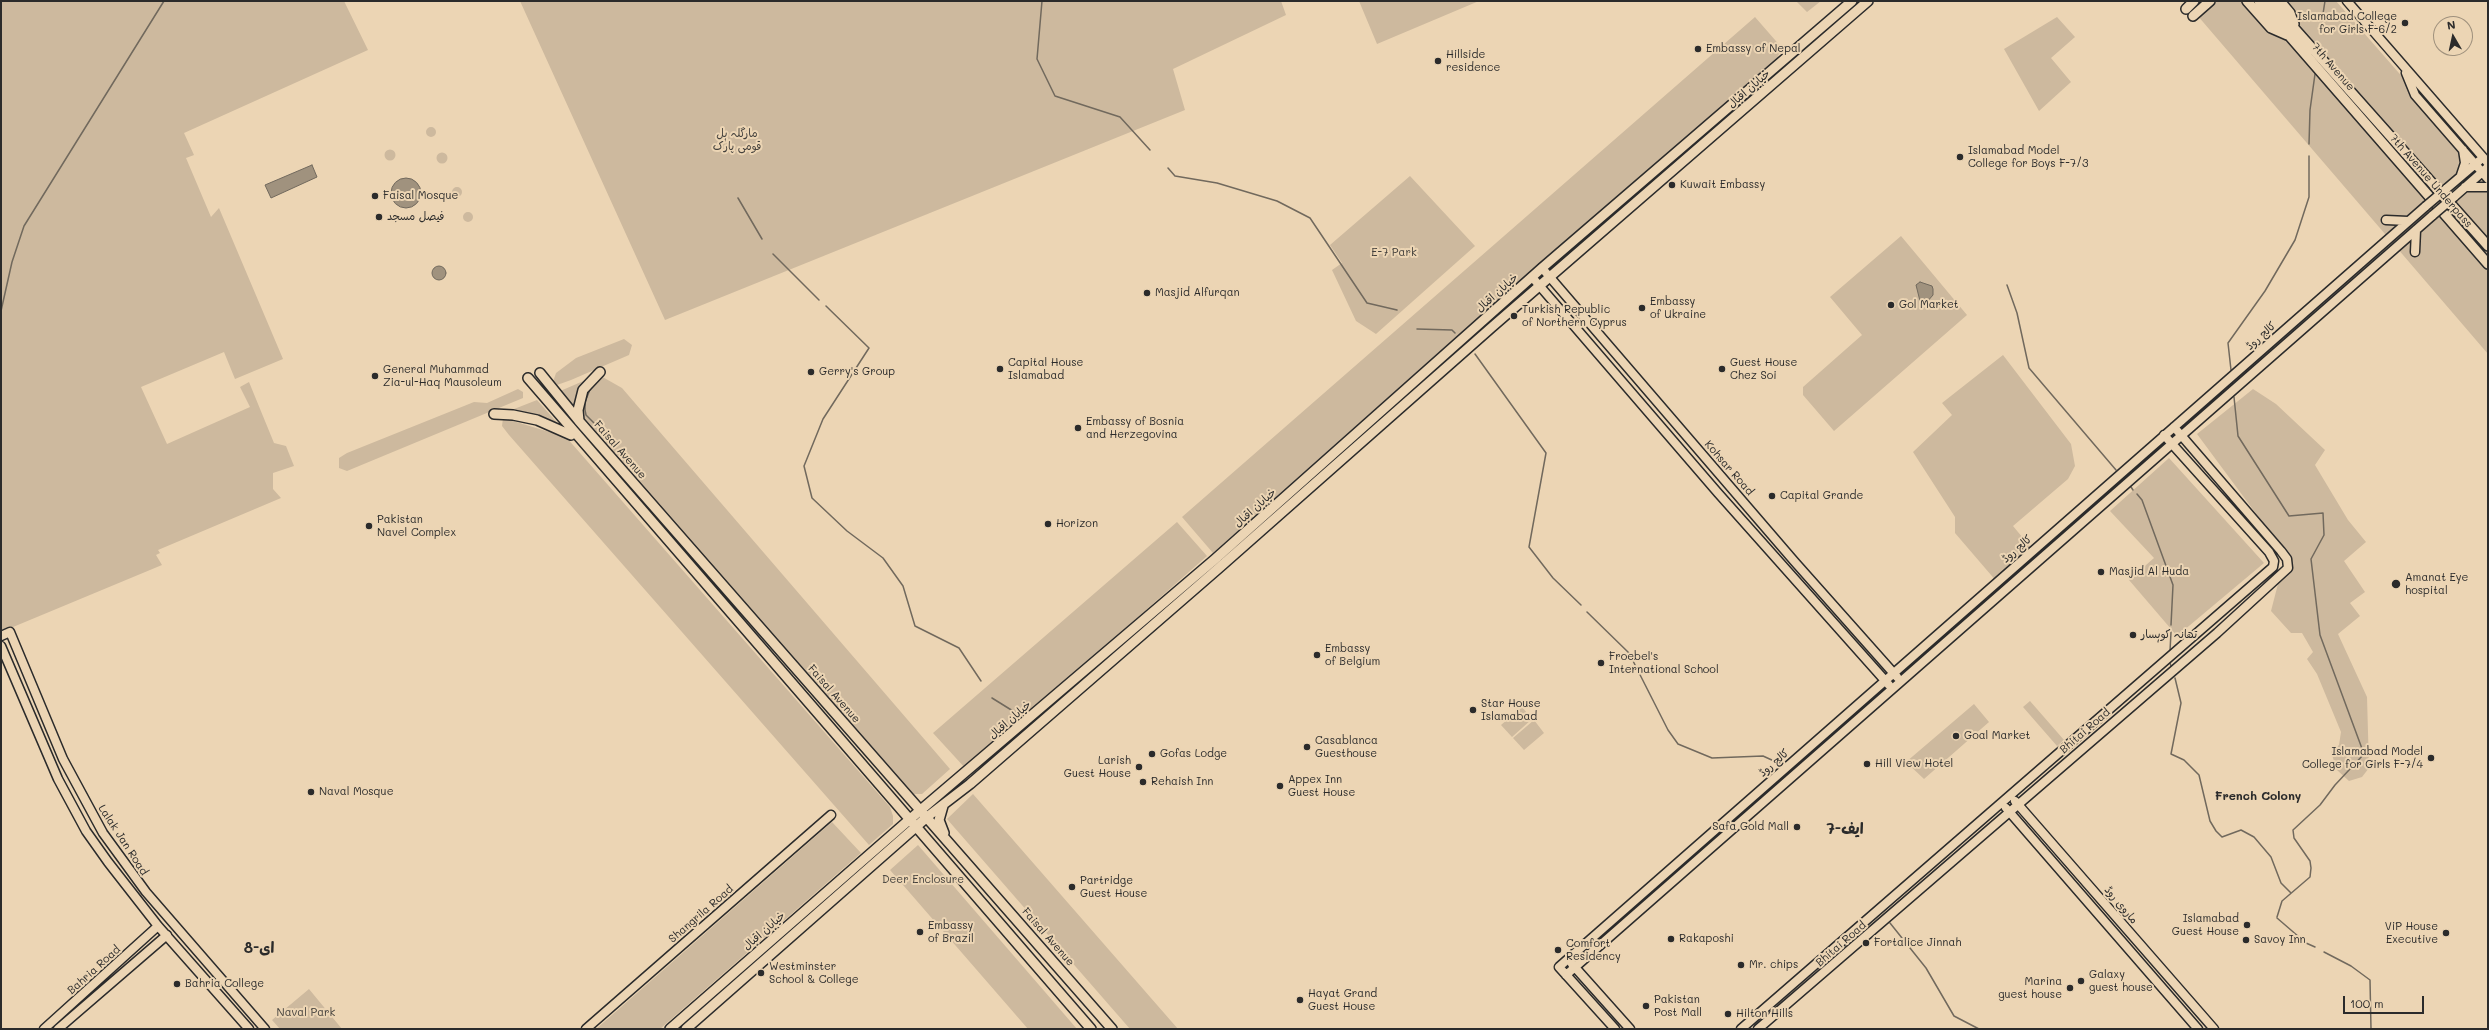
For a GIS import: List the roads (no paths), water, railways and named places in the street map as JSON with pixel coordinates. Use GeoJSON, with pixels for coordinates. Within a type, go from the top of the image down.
{"type":"FeatureCollection","features":[{"type":"Feature","properties":{"kind":"main road","name":"خیابان اقبال"},"geometry":{"type":"LineString","coordinates":[[945,797],[1542,268],[1852,1]]}},
{"type":"Feature","properties":{"kind":"main road","name":"خیابان اقبال"},"geometry":{"type":"LineString","coordinates":[[670,1029],[894,833],[912,824],[1202,583],[1550,277],[1868,1]]}},
{"type":"Feature","properties":{"kind":"main road"},"geometry":{"type":"LineString","coordinates":[[2186,8],[2194,1]]}},
{"type":"Feature","properties":{"kind":"main road"},"geometry":{"type":"LineString","coordinates":[[2193,16],[2210,1]]}},
{"type":"Feature","properties":{"kind":"main road"},"geometry":{"type":"LineString","coordinates":[[2246,1],[2271,28],[2293,33],[2290,13],[2280,1]]}},
{"type":"Feature","properties":{"kind":"main road","name":"7th Avenue"},"geometry":{"type":"LineString","coordinates":[[2259,1],[2293,33],[2380,124]]}},
{"type":"Feature","properties":{"kind":"main road","name":"7th Avenue"},"geometry":{"type":"LineString","coordinates":[[2270,1],[2293,33],[2372,131]]}},
{"type":"Feature","properties":{"kind":"main road","name":"7th Avenue Underpass"},"geometry":{"type":"LineString","coordinates":[[2380,124],[2488,246]]}},
{"type":"Feature","properties":{"kind":"main road","name":"7th Avenue Underpass"},"geometry":{"type":"LineString","coordinates":[[2372,131],[2488,264]]}},
{"type":"Feature","properties":{"kind":"main road"},"geometry":{"type":"LineString","coordinates":[[579,421],[578,410],[583,390],[600,372]]}},
{"type":"Feature","properties":{"kind":"main road","name":"Faisal Avenue"},"geometry":{"type":"LineString","coordinates":[[540,373],[579,421],[1112,1029]]}},
{"type":"Feature","properties":{"kind":"main road"},"geometry":{"type":"LineString","coordinates":[[528,378],[579,440],[1091,1029]]}},
{"type":"Feature","properties":{"kind":"main road"},"geometry":{"type":"LineString","coordinates":[[494,414],[513,415],[537,420],[564,430],[579,440]]}},
{"type":"Feature","properties":{"kind":"main road"},"geometry":{"type":"LineString","coordinates":[[905,792],[913,799],[920,800],[945,797],[939,816],[940,824],[950,843]]}},
{"type":"Feature","properties":{"kind":"main road"},"geometry":{"type":"LineString","coordinates":[[894,804],[898,818],[894,833]]}},
{"type":"Feature","properties":{"kind":"main road","name":"خیابان اقبال"},"geometry":{"type":"LineString","coordinates":[[686,1029],[900,841],[912,824]]}},
{"type":"Feature","properties":{"kind":"main road"},"geometry":{"type":"LineString","coordinates":[[900,841],[911,838],[918,839],[936,852]]}},
{"type":"Feature","properties":{"kind":"street"},"geometry":{"type":"LineString","coordinates":[[2347,1],[2486,160]]}},
{"type":"Feature","properties":{"kind":"street"},"geometry":{"type":"LineString","coordinates":[[2403,66],[2415,94],[2475,164],[2485,169],[2488,179]]}},
{"type":"Feature","properties":{"kind":"street"},"geometry":{"type":"LineString","coordinates":[[2459,178],[2465,163],[2462,148]]}},
{"type":"Feature","properties":{"kind":"street","name":"کالج روڈ"},"geometry":{"type":"LineString","coordinates":[[1567,959],[2408,221],[2475,164],[2486,160]]}},
{"type":"Feature","properties":{"kind":"street","name":"کالج روڈ"},"geometry":{"type":"LineString","coordinates":[[1566,975],[2485,169]]}},
{"type":"Feature","properties":{"kind":"street"},"geometry":{"type":"LineString","coordinates":[[2465,187],[2488,187]]}},
{"type":"Feature","properties":{"kind":"street"},"geometry":{"type":"LineString","coordinates":[[2386,220],[2408,221]]}},
{"type":"Feature","properties":{"kind":"street"},"geometry":{"type":"LineString","coordinates":[[2415,252],[2416,230]]}},
{"type":"Feature","properties":{"kind":"street","name":"Kohsar Road"},"geometry":{"type":"LineString","coordinates":[[1542,268],[1794,561],[1901,681]]}},
{"type":"Feature","properties":{"kind":"street"},"geometry":{"type":"LineString","coordinates":[[1532,277],[1727,504],[1892,689]]}},
{"type":"Feature","properties":{"kind":"street"},"geometry":{"type":"LineString","coordinates":[[2174,427],[2288,562]]}},
{"type":"Feature","properties":{"kind":"street"},"geometry":{"type":"LineString","coordinates":[[2164,435],[2269,552],[2274,563],[2288,562]]}},
{"type":"Feature","properties":{"kind":"street","name":"Bhitai Road"},"geometry":{"type":"LineString","coordinates":[[1758,1029],[1855,947],[2285,572],[2288,562]]}},
{"type":"Feature","properties":{"kind":"street","name":"Bhitai Road"},"geometry":{"type":"LineString","coordinates":[[1741,1029],[2266,574],[2273,567],[2274,563]]}},
{"type":"Feature","properties":{"kind":"street","name":"Lalak Jan Road"},"geometry":{"type":"LineString","coordinates":[[1,636],[10,632],[63,759],[103,833],[146,892],[266,1029]]}},
{"type":"Feature","properties":{"kind":"street","name":"Lalak Jan Road"},"geometry":{"type":"LineString","coordinates":[[1,646],[58,779],[86,831],[158,926],[249,1029]]}},
{"type":"Feature","properties":{"kind":"street"},"geometry":{"type":"LineString","coordinates":[[2131,691],[2138,699]]}},
{"type":"Feature","properties":{"kind":"street","name":"ماروی روڈ"},"geometry":{"type":"LineString","coordinates":[[2010,796],[2107,906],[2178,990],[2214,1029]]}},
{"type":"Feature","properties":{"kind":"street"},"geometry":{"type":"LineString","coordinates":[[2002,803],[2097,915],[2135,956],[2198,1029]]}},
{"type":"Feature","properties":{"kind":"street","name":"Shangrila Road"},"geometry":{"type":"LineString","coordinates":[[586,1029],[831,815]]}},
{"type":"Feature","properties":{"kind":"street"},"geometry":{"type":"LineString","coordinates":[[2057,866],[2066,859]]}},
{"type":"Feature","properties":{"kind":"street"},"geometry":{"type":"LineString","coordinates":[[137,899],[146,892]]}},
{"type":"Feature","properties":{"kind":"street"},"geometry":{"type":"LineString","coordinates":[[2097,915],[2107,906]]}},
{"type":"Feature","properties":{"kind":"street","name":"Bahria Road"},"geometry":{"type":"LineString","coordinates":[[44,1029],[158,926]]}},
{"type":"Feature","properties":{"kind":"street","name":"Bahria Road"},"geometry":{"type":"LineString","coordinates":[[58,1029],[167,935]]}},
{"type":"Feature","properties":{"kind":"street"},"geometry":{"type":"LineString","coordinates":[[1847,938],[1855,947]]}},
{"type":"Feature","properties":{"kind":"street"},"geometry":{"type":"LineString","coordinates":[[2135,956],[2142,948]]}},
{"type":"Feature","properties":{"kind":"street"},"geometry":{"type":"LineString","coordinates":[[1615,1029],[1559,966],[1567,959],[1630,1029]]}},
{"type":"Feature","properties":{"kind":"street"},"geometry":{"type":"LineString","coordinates":[[2170,997],[2178,990]]}},
{"type":"Feature","properties":{"kind":"waterway"},"geometry":{"type":"LineString","coordinates":[[1,311],[12,262],[24,226],[164,1]]}},
{"type":"Feature","properties":{"kind":"waterway"},"geometry":{"type":"LineString","coordinates":[[1042,1],[1037,59],[1055,96],[1120,117],[1150,150]]}},
{"type":"Feature","properties":{"kind":"waterway"},"geometry":{"type":"LineString","coordinates":[[2320,33],[2325,1]]}},
{"type":"Feature","properties":{"kind":"waterway"},"geometry":{"type":"LineString","coordinates":[[2309,144],[2310,110],[2315,74]]}},
{"type":"Feature","properties":{"kind":"waterway"},"geometry":{"type":"LineString","coordinates":[[2231,370],[2228,343],[2265,291],[2295,240],[2309,197],[2309,156]]}},
{"type":"Feature","properties":{"kind":"waterway"},"geometry":{"type":"LineString","coordinates":[[1168,168],[1175,176],[1217,183],[1277,201],[1310,218],[1367,303],[1397,310]]}},
{"type":"Feature","properties":{"kind":"waterway"},"geometry":{"type":"LineString","coordinates":[[738,198],[762,239]]}},
{"type":"Feature","properties":{"kind":"waterway"},"geometry":{"type":"LineString","coordinates":[[773,254],[819,300]]}},
{"type":"Feature","properties":{"kind":"waterway"},"geometry":{"type":"LineString","coordinates":[[2007,285],[2017,313],[2029,368],[2116,470]]}},
{"type":"Feature","properties":{"kind":"waterway"},"geometry":{"type":"LineString","coordinates":[[826,306],[869,348],[823,419],[804,466],[812,498],[847,531],[883,558],[903,586],[915,626],[959,648],[981,681]]}},
{"type":"Feature","properties":{"kind":"waterway"},"geometry":{"type":"LineString","coordinates":[[1417,329],[1452,330],[1455,333]]}},
{"type":"Feature","properties":{"kind":"waterway"},"geometry":{"type":"LineString","coordinates":[[1475,354],[1546,453],[1529,547],[1553,578],[1581,605]]}},
{"type":"Feature","properties":{"kind":"waterway"},"geometry":{"type":"LineString","coordinates":[[591,387],[585,402],[585,410],[586,415],[594,423]]}},
{"type":"Feature","properties":{"kind":"waterway"},"geometry":{"type":"LineString","coordinates":[[2234,397],[2238,436],[2289,516],[2323,513],[2324,535],[2311,559],[2320,635],[2364,754],[2335,785],[2320,805],[2293,830],[2294,838],[2310,861],[2310,877],[2282,901],[2277,917]]}},
{"type":"Feature","properties":{"kind":"waterway"},"geometry":{"type":"LineString","coordinates":[[2137,494],[2142,500],[2173,585],[2171,625]]}},
{"type":"Feature","properties":{"kind":"waterway"},"geometry":{"type":"LineString","coordinates":[[1587,612],[1629,653],[1668,730],[1678,744],[1712,758],[1763,756],[1774,761],[1779,766]]}},
{"type":"Feature","properties":{"kind":"waterway"},"geometry":{"type":"LineString","coordinates":[[2170,651],[2171,632]]}},
{"type":"Feature","properties":{"kind":"waterway"},"geometry":{"type":"LineString","coordinates":[[2175,678],[2181,703],[2171,754],[2184,760],[2199,775],[2210,821],[2216,831],[2222,837],[2241,830],[2254,837],[2271,857],[2281,883],[2291,893]]}},
{"type":"Feature","properties":{"kind":"waterway"},"geometry":{"type":"LineString","coordinates":[[992,698],[1021,716]]}},
{"type":"Feature","properties":{"kind":"waterway"},"geometry":{"type":"LineString","coordinates":[[2277,918],[2306,943],[2315,947]]}},
{"type":"Feature","properties":{"kind":"waterway"},"geometry":{"type":"LineString","coordinates":[[1890,923],[1926,968],[1954,1016],[1979,1029]]}},
{"type":"Feature","properties":{"kind":"waterway"},"geometry":{"type":"LineString","coordinates":[[2324,952],[2351,966],[2370,980],[2371,1029]]}},
{"type":"Feature","properties":{"kind":"place","name":"Islamabad College for Girls F-6/2"},"geometry":{"type":"Point","coordinates":[2405,23]}},
{"type":"Feature","properties":{"kind":"place","name":"Embassy of Nepal"},"geometry":{"type":"Point","coordinates":[1698,49]}},
{"type":"Feature","properties":{"kind":"place","name":"Hillside residence"},"geometry":{"type":"Point","coordinates":[1438,61]}},
{"type":"Feature","properties":{"kind":"place","name":"Islamabad Model College for Boys F-7/3"},"geometry":{"type":"Point","coordinates":[1960,157]}},
{"type":"Feature","properties":{"kind":"place","name":"Kuwait Embassy"},"geometry":{"type":"Point","coordinates":[1672,185]}},
{"type":"Feature","properties":{"kind":"place","name":"Faisal Mosque"},"geometry":{"type":"Point","coordinates":[375,196]}},
{"type":"Feature","properties":{"kind":"place","name":"فیصل مسجد"},"geometry":{"type":"Point","coordinates":[379,217]}},
{"type":"Feature","properties":{"kind":"place","name":"Masjid Alfurqan"},"geometry":{"type":"Point","coordinates":[1147,293]}},
{"type":"Feature","properties":{"kind":"place","name":"Gol Market"},"geometry":{"type":"Point","coordinates":[1891,305]}},
{"type":"Feature","properties":{"kind":"place","name":"Embassy of Ukraine"},"geometry":{"type":"Point","coordinates":[1642,308]}},
{"type":"Feature","properties":{"kind":"place","name":"Turkish Republic of Northern Cyprus"},"geometry":{"type":"Point","coordinates":[1514,316]}},
{"type":"Feature","properties":{"kind":"place","name":"Capital House Islamabad"},"geometry":{"type":"Point","coordinates":[1000,369]}},
{"type":"Feature","properties":{"kind":"place","name":"Guest House Chez Soi"},"geometry":{"type":"Point","coordinates":[1722,369]}},
{"type":"Feature","properties":{"kind":"place","name":"Gerry's Group"},"geometry":{"type":"Point","coordinates":[811,372]}},
{"type":"Feature","properties":{"kind":"place","name":"General Muhammad Zia-ul-Haq Mausoleum"},"geometry":{"type":"Point","coordinates":[375,376]}},
{"type":"Feature","properties":{"kind":"place","name":"Embassy of Bosnia and Herzegovina"},"geometry":{"type":"Point","coordinates":[1078,428]}},
{"type":"Feature","properties":{"kind":"place","name":"Capital Grande"},"geometry":{"type":"Point","coordinates":[1772,496]}},
{"type":"Feature","properties":{"kind":"place","name":"Horizon"},"geometry":{"type":"Point","coordinates":[1048,524]}},
{"type":"Feature","properties":{"kind":"place","name":"Pakistan Navel Complex"},"geometry":{"type":"Point","coordinates":[369,526]}},
{"type":"Feature","properties":{"kind":"place","name":"Masjid Al Huda"},"geometry":{"type":"Point","coordinates":[2101,572]}},
{"type":"Feature","properties":{"kind":"place","name":"Amanat Eye hospital"},"geometry":{"type":"Point","coordinates":[2396,584]}},
{"type":"Feature","properties":{"kind":"place","name":"تھانہ کوہسار"},"geometry":{"type":"Point","coordinates":[2133,635]}},
{"type":"Feature","properties":{"kind":"place","name":"Embassy of Belgium"},"geometry":{"type":"Point","coordinates":[1317,655]}},
{"type":"Feature","properties":{"kind":"place","name":"Froebel's International School"},"geometry":{"type":"Point","coordinates":[1601,663]}},
{"type":"Feature","properties":{"kind":"place","name":"Star House Islamabad"},"geometry":{"type":"Point","coordinates":[1473,710]}},
{"type":"Feature","properties":{"kind":"place","name":"Goal Market"},"geometry":{"type":"Point","coordinates":[1956,736]}},
{"type":"Feature","properties":{"kind":"place","name":"Casablanca Guesthouse"},"geometry":{"type":"Point","coordinates":[1307,747]}},
{"type":"Feature","properties":{"kind":"place","name":"Gofas Lodge"},"geometry":{"type":"Point","coordinates":[1152,754]}},
{"type":"Feature","properties":{"kind":"place","name":"Islamabad Model College for Girls F-7/4"},"geometry":{"type":"Point","coordinates":[2431,758]}},
{"type":"Feature","properties":{"kind":"place","name":"Hill View Hotel"},"geometry":{"type":"Point","coordinates":[1867,764]}},
{"type":"Feature","properties":{"kind":"place","name":"Larish Guest House"},"geometry":{"type":"Point","coordinates":[1139,767]}},
{"type":"Feature","properties":{"kind":"place","name":"Rehaish Inn"},"geometry":{"type":"Point","coordinates":[1143,782]}},
{"type":"Feature","properties":{"kind":"place","name":"Appex Inn Guest House"},"geometry":{"type":"Point","coordinates":[1280,786]}},
{"type":"Feature","properties":{"kind":"place","name":"Naval Mosque"},"geometry":{"type":"Point","coordinates":[311,792]}},
{"type":"Feature","properties":{"kind":"place","name":"Safa Gold Mall"},"geometry":{"type":"Point","coordinates":[1797,827]}},
{"type":"Feature","properties":{"kind":"place","name":"Partridge Guest House"},"geometry":{"type":"Point","coordinates":[1072,887]}},
{"type":"Feature","properties":{"kind":"place","name":"Islamabad Guest House"},"geometry":{"type":"Point","coordinates":[2247,925]}},
{"type":"Feature","properties":{"kind":"place","name":"Embassy of Brazil"},"geometry":{"type":"Point","coordinates":[920,932]}},
{"type":"Feature","properties":{"kind":"place","name":"ViP House Executive"},"geometry":{"type":"Point","coordinates":[2446,933]}},
{"type":"Feature","properties":{"kind":"place","name":"Rakaposhi"},"geometry":{"type":"Point","coordinates":[1671,939]}},
{"type":"Feature","properties":{"kind":"place","name":"Savoy Inn"},"geometry":{"type":"Point","coordinates":[2246,940]}},
{"type":"Feature","properties":{"kind":"place","name":"Fortalice Jinnah"},"geometry":{"type":"Point","coordinates":[1866,943]}},
{"type":"Feature","properties":{"kind":"place","name":"Comfort Residency"},"geometry":{"type":"Point","coordinates":[1558,950]}},
{"type":"Feature","properties":{"kind":"place","name":"Mr. chips"},"geometry":{"type":"Point","coordinates":[1741,965]}},
{"type":"Feature","properties":{"kind":"place","name":"Westminster School & College"},"geometry":{"type":"Point","coordinates":[761,973]}},
{"type":"Feature","properties":{"kind":"place","name":"Galaxy guest house"},"geometry":{"type":"Point","coordinates":[2081,981]}},
{"type":"Feature","properties":{"kind":"place","name":"Bahria College"},"geometry":{"type":"Point","coordinates":[177,984]}},
{"type":"Feature","properties":{"kind":"place","name":"Marina guest house"},"geometry":{"type":"Point","coordinates":[2070,988]}},
{"type":"Feature","properties":{"kind":"place","name":"Hayat Grand Guest House"},"geometry":{"type":"Point","coordinates":[1300,1000]}},
{"type":"Feature","properties":{"kind":"place","name":"Pakistan Post Mall"},"geometry":{"type":"Point","coordinates":[1646,1006]}},
{"type":"Feature","properties":{"kind":"place","name":"Hilton Hills"},"geometry":{"type":"Point","coordinates":[1728,1014]}},
{"type":"Feature","properties":{"kind":"district","name":"French Colony"},"geometry":{"type":"Point","coordinates":[2258,796]}},
{"type":"Feature","properties":{"kind":"district","name":"ایف-7"},"geometry":{"type":"Point","coordinates":[1845,829]}},
{"type":"Feature","properties":{"kind":"district","name":"ای-8"},"geometry":{"type":"Point","coordinates":[259,948]}},
{"type":"Feature","properties":{"kind":"park label","name":"مارگلہ ہل قومی پارک"},"geometry":{"type":"Point","coordinates":[737,140]}},
{"type":"Feature","properties":{"kind":"park label","name":"E-7 Park"},"geometry":{"type":"Point","coordinates":[1394,253]}},
{"type":"Feature","properties":{"kind":"park label","name":"Deer Enclosure"},"geometry":{"type":"Point","coordinates":[923,880]}},
{"type":"Feature","properties":{"kind":"park label","name":"Naval Park"},"geometry":{"type":"Point","coordinates":[306,1013]}}]}
